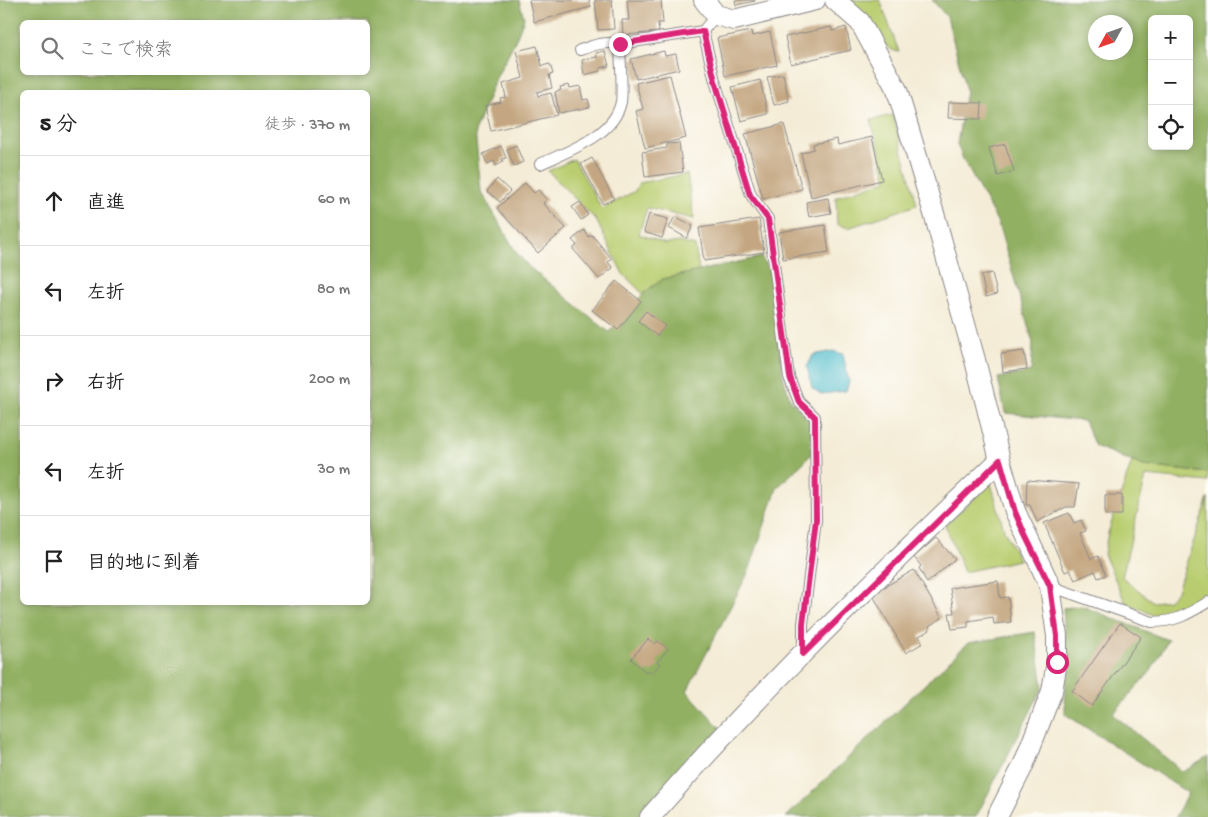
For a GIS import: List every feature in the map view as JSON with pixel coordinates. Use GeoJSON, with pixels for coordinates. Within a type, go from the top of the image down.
{"type":"FeatureCollection","features":[{"type":"Feature","properties":{"kind":"street"},"geometry":{"type":"LineString","coordinates":[[710,8],[734,20],[815,0]]}},
{"type":"Feature","properties":{"kind":"street"},"geometry":{"type":"LineString","coordinates":[[835,0],[860,22],[897,90],[975,360],[1015,512],[1050,586],[1057,636],[1057,662],[1052,691],[1023,766],[997,817]]}},
{"type":"Feature","properties":{"kind":"street"},"geometry":{"type":"LineString","coordinates":[[650,817],[700,760],[803,654],[1000,460]]}},
{"type":"Feature","properties":{"kind":"lane"},"geometry":{"type":"LineString","coordinates":[[710,8],[703,31],[715,81],[750,195],[768,219],[790,377],[799,402],[815,417],[816,520],[803,624],[803,654]]}},
{"type":"Feature","properties":{"kind":"lane"},"geometry":{"type":"LineString","coordinates":[[580,50],[598,44],[611,42],[620,44],[703,31]]}},
{"type":"Feature","properties":{"kind":"lane"},"geometry":{"type":"LineString","coordinates":[[540,164],[590,142],[617,113],[621,101],[620,44]]}},
{"type":"Feature","properties":{"kind":"lane"},"geometry":{"type":"LineString","coordinates":[[1050,586],[1152,622],[1168,622],[1186,616],[1208,602]]}},
{"type":"Feature","properties":{"kind":"green space"},"geometry":{"type":"Polygon","coordinates":[[[0,0],[519,0],[524,18],[516,39],[495,80],[475,130],[481,191],[516,252],[529,267],[609,332],[646,291],[663,279],[761,257],[769,270],[783,376],[790,399],[810,422],[811,455],[777,488],[749,571],[687,691],[721,729],[636,817],[0,817],[0,0]]]}},
{"type":"Feature","properties":{"kind":"green space"},"geometry":{"type":"Polygon","coordinates":[[[847,0],[880,0],[899,52],[884,44],[867,20],[847,0]]]}},
{"type":"Feature","properties":{"kind":"green space"},"geometry":{"type":"Polygon","coordinates":[[[932,0],[1208,0],[1208,473],[1143,466],[1095,446],[1084,421],[1005,413],[998,378],[1031,372],[1033,343],[998,223],[963,159],[957,144],[966,90],[947,17],[932,0]]]}},
{"type":"Feature","properties":{"kind":"green space"},"geometry":{"type":"Polygon","coordinates":[[[893,115],[917,205],[848,228],[837,224],[836,197],[887,180],[871,120],[893,115]]]}},
{"type":"Feature","properties":{"kind":"green space"},"geometry":{"type":"Polygon","coordinates":[[[574,159],[602,209],[635,191],[639,183],[687,174],[694,219],[647,208],[639,234],[666,244],[679,242],[695,246],[699,271],[663,279],[643,294],[623,274],[596,220],[548,171],[574,159]]]}},
{"type":"Feature","properties":{"kind":"green space"},"geometry":{"type":"Polygon","coordinates":[[[1132,461],[1144,466],[1208,473],[1208,482],[1146,476],[1122,577],[1153,602],[1169,600],[1177,591],[1208,498],[1208,594],[1181,609],[1153,615],[1125,602],[1104,554],[1108,533],[1132,461]]]}},
{"type":"Feature","properties":{"kind":"green space"},"geometry":{"type":"Polygon","coordinates":[[[991,483],[1004,530],[1019,560],[964,572],[945,525],[991,483]]]}},
{"type":"Feature","properties":{"kind":"green space"},"geometry":{"type":"Polygon","coordinates":[[[1082,606],[1168,640],[1151,671],[1113,714],[1183,772],[1208,757],[1208,817],[1175,817],[1188,793],[1065,714],[1066,661],[1063,608],[1082,606]]]}},
{"type":"Feature","properties":{"kind":"green space"},"geometry":{"type":"Polygon","coordinates":[[[1035,632],[1043,687],[976,817],[786,817],[968,643],[1035,632]]]}},
{"type":"Feature","properties":{"kind":"water"},"geometry":{"type":"Polygon","coordinates":[[[833,351],[843,354],[849,382],[846,391],[821,394],[812,388],[807,367],[813,355],[833,351]]]}},
{"type":"Feature","properties":{"kind":"building"},"geometry":{"type":"Polygon","coordinates":[[[529,0],[589,0],[591,7],[534,22],[529,0]]]}},
{"type":"Feature","properties":{"kind":"building"},"geometry":{"type":"Polygon","coordinates":[[[595,0],[612,0],[614,29],[598,30],[595,0]]]}},
{"type":"Feature","properties":{"kind":"building"},"geometry":{"type":"Polygon","coordinates":[[[627,0],[661,0],[663,23],[658,23],[659,32],[623,35],[622,20],[629,20],[627,0]]]}},
{"type":"Feature","properties":{"kind":"building"},"geometry":{"type":"Polygon","coordinates":[[[735,0],[755,0],[755,1],[736,5],[735,0]]]}},
{"type":"Feature","properties":{"kind":"building"},"geometry":{"type":"Polygon","coordinates":[[[831,27],[832,31],[846,27],[851,50],[791,64],[785,37],[831,27]]]}},
{"type":"Feature","properties":{"kind":"building"},"geometry":{"type":"Polygon","coordinates":[[[751,31],[752,36],[770,32],[777,65],[725,76],[717,38],[751,31]]]}},
{"type":"Feature","properties":{"kind":"building"},"geometry":{"type":"Polygon","coordinates":[[[537,46],[542,66],[550,64],[553,74],[549,75],[552,88],[537,92],[538,96],[551,93],[557,115],[491,131],[485,106],[501,102],[500,98],[506,97],[503,84],[523,78],[516,51],[537,46]]]}},
{"type":"Feature","properties":{"kind":"building"},"geometry":{"type":"Polygon","coordinates":[[[605,51],[609,66],[600,68],[600,71],[584,75],[582,60],[597,57],[596,53],[605,51]]]}},
{"type":"Feature","properties":{"kind":"building"},"geometry":{"type":"Polygon","coordinates":[[[664,51],[665,56],[676,54],[679,69],[636,79],[631,59],[664,51]]]}},
{"type":"Feature","properties":{"kind":"building"},"geometry":{"type":"Polygon","coordinates":[[[783,74],[789,101],[774,105],[767,77],[783,74]]]}},
{"type":"Feature","properties":{"kind":"building"},"geometry":{"type":"Polygon","coordinates":[[[670,75],[686,138],[645,148],[636,111],[643,109],[636,83],[670,75]]]}},
{"type":"Feature","properties":{"kind":"building"},"geometry":{"type":"Polygon","coordinates":[[[760,80],[768,114],[741,121],[732,87],[760,80]]]}},
{"type":"Feature","properties":{"kind":"building"},"geometry":{"type":"Polygon","coordinates":[[[569,85],[570,88],[580,86],[583,100],[588,99],[590,107],[559,113],[555,92],[561,90],[560,87],[569,85]]]}},
{"type":"Feature","properties":{"kind":"building"},"geometry":{"type":"Polygon","coordinates":[[[949,102],[982,103],[981,119],[948,118],[949,102]]]}},
{"type":"Feature","properties":{"kind":"building"},"geometry":{"type":"Polygon","coordinates":[[[784,124],[802,189],[763,199],[745,134],[784,124]]]}},
{"type":"Feature","properties":{"kind":"building"},"geometry":{"type":"Polygon","coordinates":[[[872,137],[882,180],[811,197],[801,153],[814,149],[813,144],[837,139],[838,145],[872,137]]]}},
{"type":"Feature","properties":{"kind":"building"},"geometry":{"type":"Polygon","coordinates":[[[679,143],[683,172],[645,177],[642,152],[667,148],[667,144],[679,143]]]}},
{"type":"Feature","properties":{"kind":"building"},"geometry":{"type":"Polygon","coordinates":[[[1005,144],[1014,171],[998,176],[989,148],[1005,144]]]}},
{"type":"Feature","properties":{"kind":"building"},"geometry":{"type":"Polygon","coordinates":[[[516,145],[523,162],[514,166],[507,149],[516,145]]]}},
{"type":"Feature","properties":{"kind":"building"},"geometry":{"type":"Polygon","coordinates":[[[501,146],[506,158],[502,159],[503,162],[496,166],[494,161],[487,164],[483,154],[501,146]]]}},
{"type":"Feature","properties":{"kind":"building"},"geometry":{"type":"Polygon","coordinates":[[[592,158],[614,199],[603,204],[581,164],[592,158]]]}},
{"type":"Feature","properties":{"kind":"building"},"geometry":{"type":"Polygon","coordinates":[[[497,179],[510,191],[500,202],[487,191],[497,179]]]}},
{"type":"Feature","properties":{"kind":"building"},"geometry":{"type":"Polygon","coordinates":[[[525,183],[534,193],[538,190],[547,200],[543,203],[566,228],[538,253],[497,208],[525,183]]]}},
{"type":"Feature","properties":{"kind":"building"},"geometry":{"type":"Polygon","coordinates":[[[828,198],[831,213],[809,217],[806,202],[828,198]]]}},
{"type":"Feature","properties":{"kind":"building"},"geometry":{"type":"Polygon","coordinates":[[[580,202],[588,215],[581,220],[572,207],[580,202]]]}},
{"type":"Feature","properties":{"kind":"building"},"geometry":{"type":"Polygon","coordinates":[[[649,214],[668,219],[662,238],[644,232],[649,214]]]}},
{"type":"Feature","properties":{"kind":"building"},"geometry":{"type":"Polygon","coordinates":[[[675,216],[693,226],[687,238],[669,228],[675,216]]]}},
{"type":"Feature","properties":{"kind":"building"},"geometry":{"type":"Polygon","coordinates":[[[759,219],[764,252],[704,261],[699,228],[759,219]]]}},
{"type":"Feature","properties":{"kind":"building"},"geometry":{"type":"Polygon","coordinates":[[[825,225],[829,252],[783,259],[779,232],[825,225]]]}},
{"type":"Feature","properties":{"kind":"building"},"geometry":{"type":"Polygon","coordinates":[[[584,230],[589,237],[592,235],[612,259],[608,262],[613,268],[599,279],[573,249],[577,245],[572,240],[584,230]]]}},
{"type":"Feature","properties":{"kind":"building"},"geometry":{"type":"Polygon","coordinates":[[[992,273],[997,294],[986,297],[981,275],[992,273]]]}},
{"type":"Feature","properties":{"kind":"building"},"geometry":{"type":"Polygon","coordinates":[[[616,281],[641,301],[618,330],[592,310],[616,281]]]}},
{"type":"Feature","properties":{"kind":"building"},"geometry":{"type":"Polygon","coordinates":[[[646,311],[665,326],[657,336],[638,321],[646,311]]]}},
{"type":"Feature","properties":{"kind":"building"},"geometry":{"type":"Polygon","coordinates":[[[1024,351],[1027,369],[1003,372],[1001,354],[1024,351]]]}},
{"type":"Feature","properties":{"kind":"building"},"geometry":{"type":"Polygon","coordinates":[[[1027,480],[1079,484],[1075,507],[1066,507],[1037,522],[1030,505],[1026,505],[1027,480]]]}},
{"type":"Feature","properties":{"kind":"building"},"geometry":{"type":"Polygon","coordinates":[[[1105,495],[1122,495],[1122,515],[1105,515],[1105,495]]]}},
{"type":"Feature","properties":{"kind":"building"},"geometry":{"type":"Polygon","coordinates":[[[1069,513],[1074,523],[1081,520],[1086,531],[1080,533],[1091,559],[1098,556],[1106,575],[1098,578],[1095,571],[1075,580],[1070,570],[1065,572],[1044,523],[1069,513]]]}},
{"type":"Feature","properties":{"kind":"building"},"geometry":{"type":"Polygon","coordinates":[[[936,538],[955,559],[927,583],[919,568],[921,566],[914,557],[936,538]]]}},
{"type":"Feature","properties":{"kind":"building"},"geometry":{"type":"Polygon","coordinates":[[[914,570],[942,618],[929,626],[930,630],[919,636],[923,643],[906,653],[872,594],[914,570]]]}},
{"type":"Feature","properties":{"kind":"building"},"geometry":{"type":"Polygon","coordinates":[[[998,581],[1000,598],[1008,597],[1011,622],[994,624],[993,617],[968,621],[968,627],[952,629],[949,613],[954,613],[950,588],[998,581]]]}},
{"type":"Feature","properties":{"kind":"building"},"geometry":{"type":"Polygon","coordinates":[[[1120,623],[1141,637],[1092,706],[1072,691],[1120,623]]]}},
{"type":"Feature","properties":{"kind":"building"},"geometry":{"type":"Polygon","coordinates":[[[648,639],[655,644],[658,641],[668,649],[657,662],[660,664],[652,673],[649,670],[647,673],[631,659],[648,639]]]}},
{"type":"Feature","properties":{"kind":"route"},"geometry":{"type":"LineString","coordinates":[[620,44],[703,31],[715,81],[750,195],[768,219],[790,377],[799,402],[815,417],[816,520],[803,624],[803,654],[889,567],[1000,460],[1015,512],[1050,586],[1057,636],[1057,662]]}}]}
